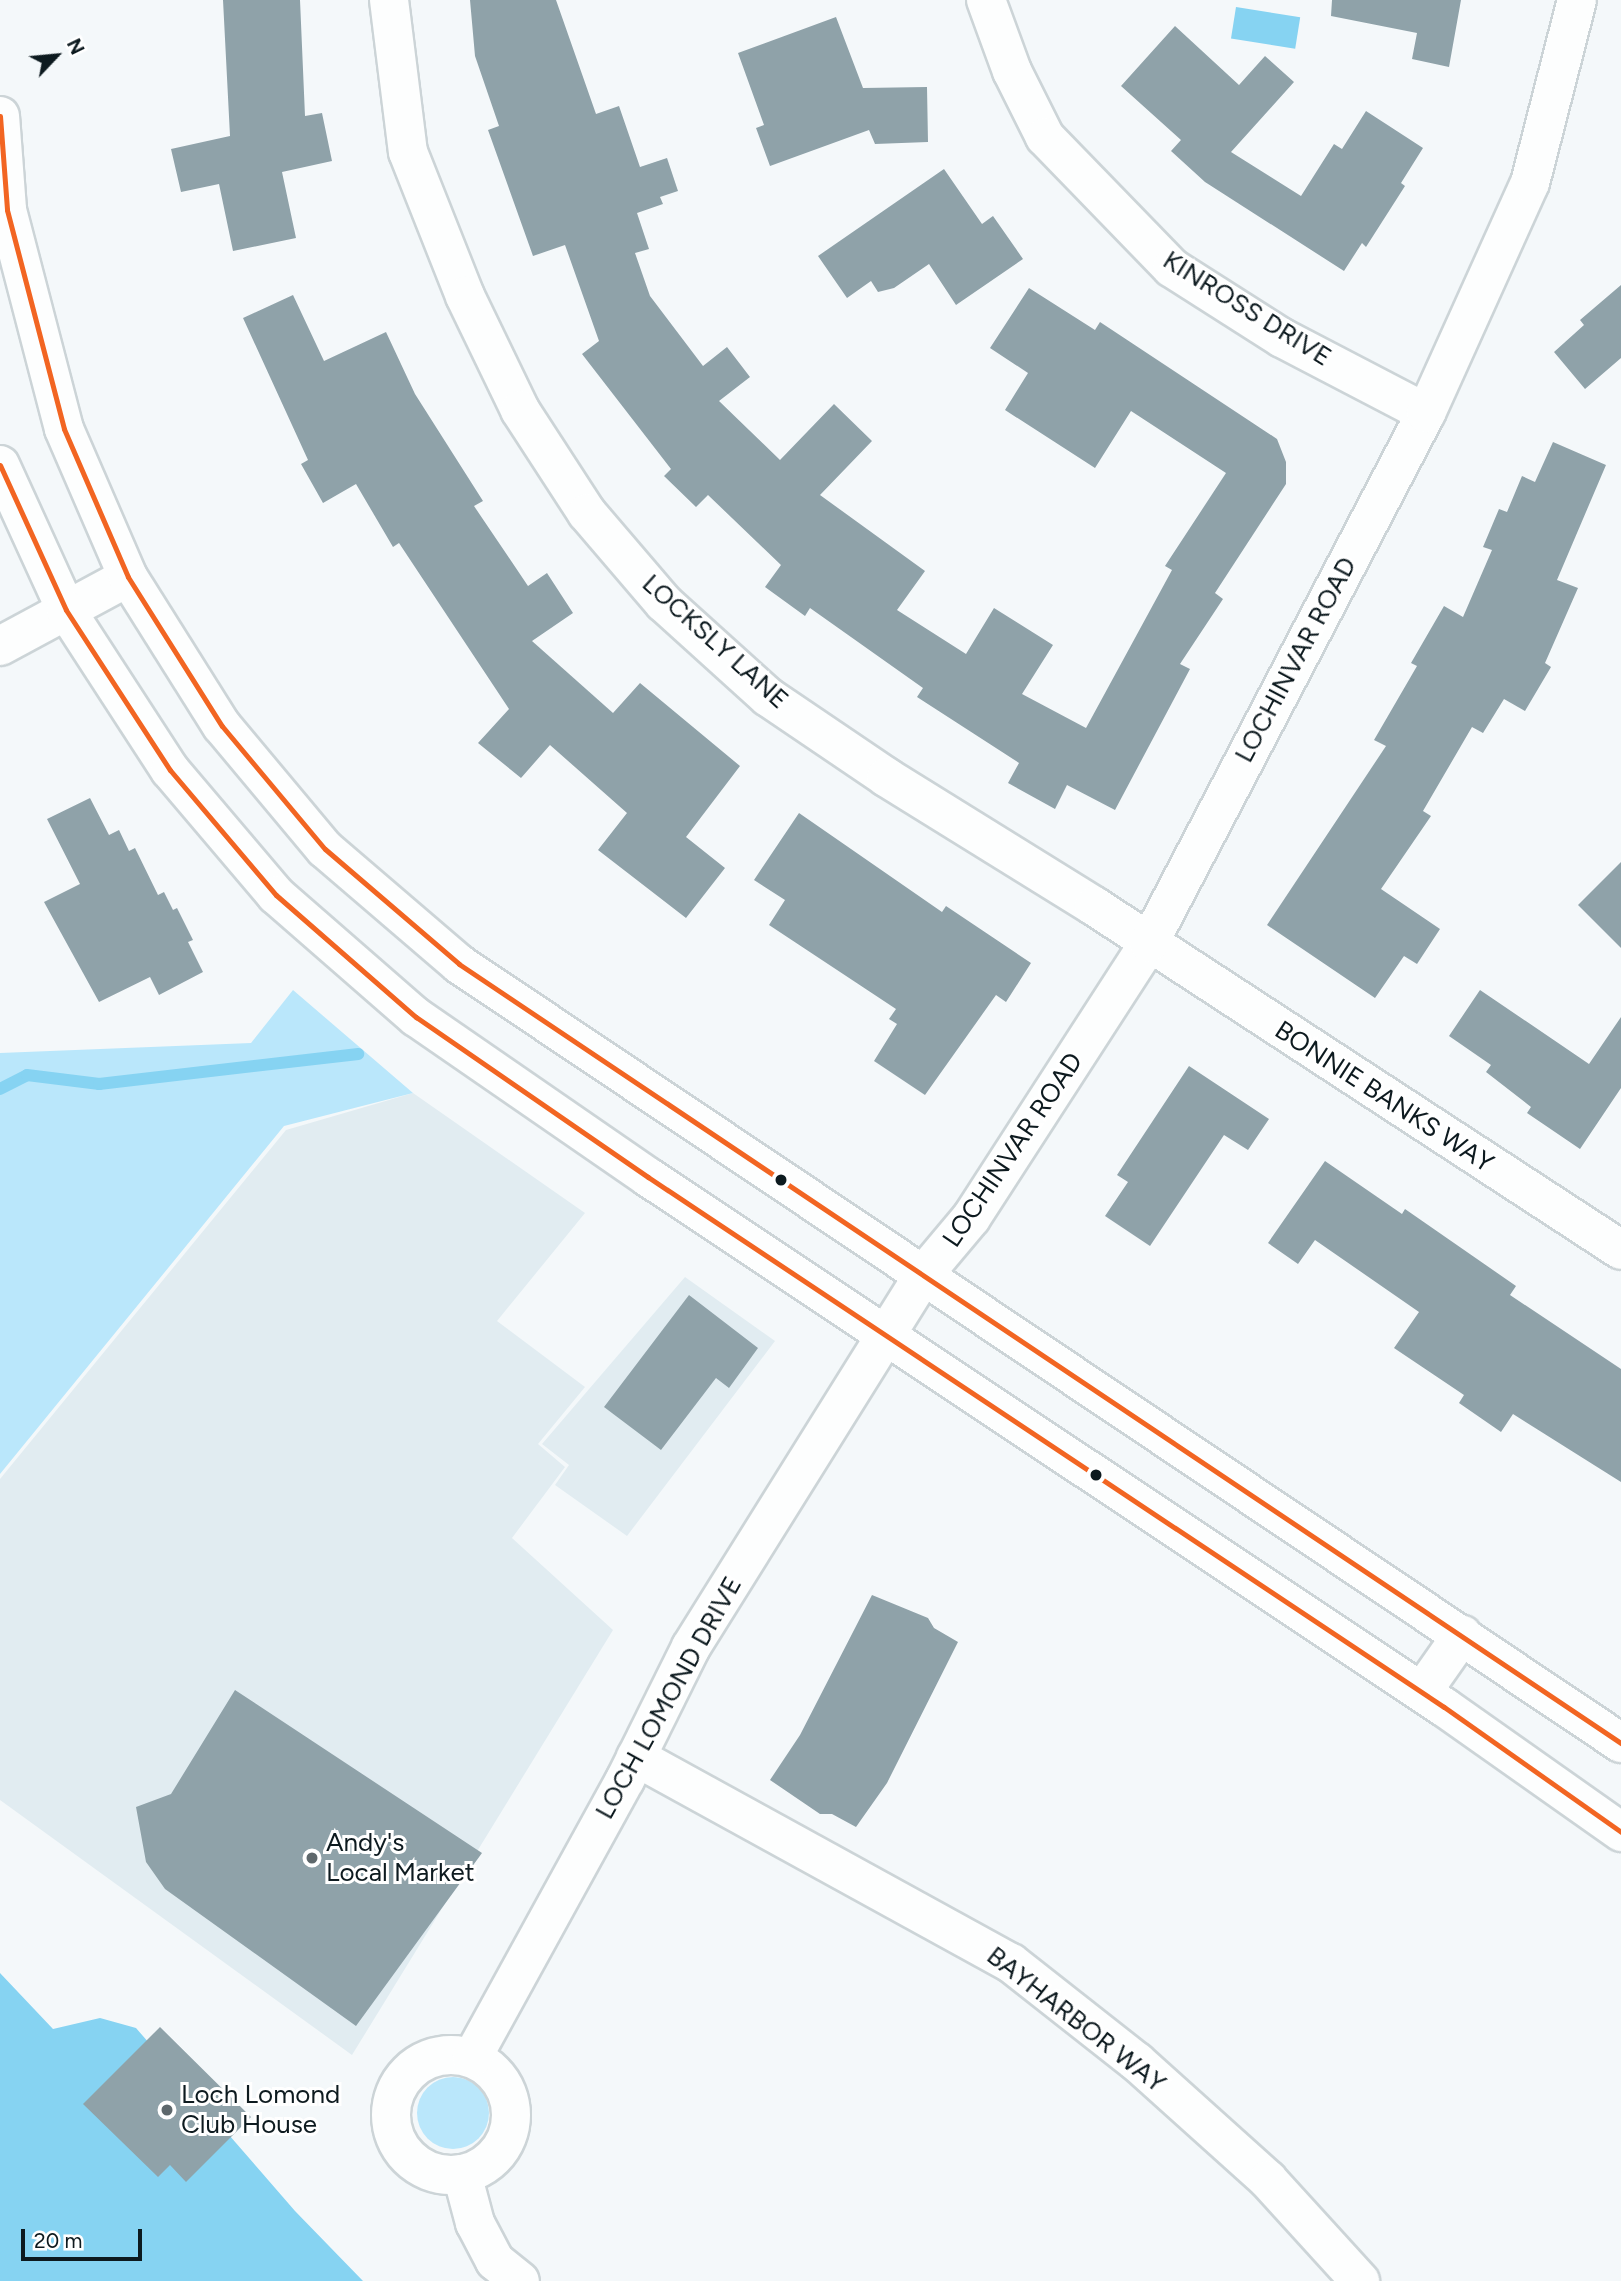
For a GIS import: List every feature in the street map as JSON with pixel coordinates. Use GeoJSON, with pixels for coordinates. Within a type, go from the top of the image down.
{"type":"FeatureCollection","features":[{"type":"Feature","properties":{"kind":"street","name":"LOCKSLY LANE"},"geometry":{"type":"LineString","coordinates":[[389,0],[408,152],[465,296],[520,410],[587,513],[664,603],[768,697],[1149,943]]}},
{"type":"Feature","properties":{"kind":"street","name":"KINROSS DRIVE"},"geometry":{"type":"LineString","coordinates":[[986,0],[1012,71],[1045,137],[1172,268],[1282,338],[1426,413]]}},
{"type":"Feature","properties":{"kind":"street","name":"LOCHINVAR ROAD"},"geometry":{"type":"LineString","coordinates":[[924,1274],[971,1219],[1149,943],[1426,413],[1530,183],[1577,0]]}},
{"type":"Feature","properties":{"kind":"street"},"geometry":{"type":"LineString","coordinates":[[0,116],[7,210],[64,429],[128,577],[222,726],[325,849],[459,964],[1621,1744]]}},
{"type":"Feature","properties":{"kind":"street"},"geometry":{"type":"LineString","coordinates":[[0,466],[66,610],[170,770],[276,895],[416,1017],[886,1336],[1422,1692],[1621,1832]]}},
{"type":"Feature","properties":{"kind":"street"},"geometry":{"type":"LineString","coordinates":[[0,646],[128,577]]}},
{"type":"Feature","properties":{"kind":"street","name":"BONNIE BANKS WAY"},"geometry":{"type":"LineString","coordinates":[[1149,943],[1621,1250]]}},
{"type":"Feature","properties":{"kind":"street","name":"LOCH LOMOND DRIVE"},"geometry":{"type":"LineString","coordinates":[[472,2058],[636,1757],[691,1647],[924,1274]]}},
{"type":"Feature","properties":{"kind":"street"},"geometry":{"type":"LineString","coordinates":[[1422,1692],[1462,1635]]}},
{"type":"Feature","properties":{"kind":"street","name":"BAYHARBOR WAY"},"geometry":{"type":"LineString","coordinates":[[636,1757],[1011,1963],[1136,2062],[1268,2180],[1360,2281]]}},
{"type":"Feature","properties":{"kind":"street"},"geometry":{"type":"LineString","coordinates":[[453,2055],[472,2058],[502,2083],[512,2120],[496,2155],[462,2174],[442,2175],[407,2156],[396,2139],[393,2100],[415,2067],[453,2055]]}},
{"type":"Feature","properties":{"kind":"street"},"geometry":{"type":"LineString","coordinates":[[462,2174],[475,2223],[495,2261],[520,2281]]}},
{"type":"Feature","properties":{"kind":"shaded area"},"geometry":{"type":"Polygon","coordinates":[[[1236,7],[1300,17],[1295,49],[1231,39],[1236,7]]]}},
{"type":"Feature","properties":{"kind":"shaded area"},"geometry":{"type":"Polygon","coordinates":[[[293,990],[413,1093],[284,1126],[0,1474],[0,1053],[251,1043],[293,990]]]}},
{"type":"Feature","properties":{"kind":"shaded area"},"geometry":{"type":"Polygon","coordinates":[[[413,1093],[585,1213],[497,1321],[585,1387],[538,1444],[565,1467],[512,1538],[613,1630],[352,2055],[0,1800],[0,1479],[286,1130],[413,1093]]]}},
{"type":"Feature","properties":{"kind":"shaded area"},"geometry":{"type":"Polygon","coordinates":[[[685,1277],[775,1341],[627,1536],[555,1485],[569,1465],[542,1444],[685,1277]]]}},
{"type":"Feature","properties":{"kind":"shaded area"},"geometry":{"type":"Polygon","coordinates":[[[0,1973],[53,2029],[100,2018],[136,2028],[295,2211],[363,2281],[0,2281],[0,1973]]]}},
{"type":"Feature","properties":{"kind":"shaded area"},"geometry":{"type":"Polygon","coordinates":[[[453,2077],[473,2083],[483,2093],[489,2113],[483,2133],[473,2143],[453,2149],[433,2143],[423,2133],[417,2113],[423,2093],[433,2083],[453,2077]]]}},
{"type":"Feature","properties":{"kind":"building"},"geometry":{"type":"Polygon","coordinates":[[[223,0],[300,0],[305,116],[322,113],[332,161],[282,172],[296,238],[233,251],[219,184],[181,192],[171,149],[230,136],[223,0]]]}},
{"type":"Feature","properties":{"kind":"building"},"geometry":{"type":"Polygon","coordinates":[[[470,0],[556,0],[596,114],[619,106],[640,167],[667,158],[678,191],[660,197],[663,204],[637,213],[649,249],[635,253],[650,296],[703,366],[727,347],[750,377],[719,401],[780,460],[834,404],[872,441],[820,495],[925,571],[897,610],[966,654],[994,608],[1053,645],[1022,694],[1086,728],[1172,570],[1165,566],[1226,473],[1131,411],[1095,468],[1005,410],[1028,373],[990,348],[1029,288],[1095,330],[1100,322],[1277,439],[1286,462],[1286,484],[1215,593],[1223,599],[1180,664],[1190,669],[1115,810],[1067,785],[1055,809],[1008,783],[1019,763],[917,697],[923,688],[810,608],[805,616],[765,587],[781,565],[708,495],[696,507],[664,476],[671,469],[582,354],[599,341],[565,245],[533,256],[488,130],[499,126],[475,56],[470,0]]]}},
{"type":"Feature","properties":{"kind":"building"},"geometry":{"type":"Polygon","coordinates":[[[1332,0],[1461,0],[1449,67],[1412,59],[1417,33],[1331,16],[1332,0]]]}},
{"type":"Feature","properties":{"kind":"building"},"geometry":{"type":"Polygon","coordinates":[[[836,17],[863,88],[927,87],[928,142],[875,144],[869,130],[770,166],[756,128],[764,125],[738,53],[836,17]]]}},
{"type":"Feature","properties":{"kind":"building"},"geometry":{"type":"Polygon","coordinates":[[[1175,26],[1239,85],[1265,56],[1294,82],[1231,152],[1301,196],[1334,144],[1342,149],[1366,111],[1423,148],[1401,183],[1405,186],[1366,247],[1362,243],[1344,271],[1205,182],[1171,151],[1181,140],[1121,86],[1175,26]]]}},
{"type":"Feature","properties":{"kind":"building"},"geometry":{"type":"Polygon","coordinates":[[[944,169],[982,224],[993,216],[1023,259],[956,305],[929,264],[894,288],[878,292],[871,281],[847,298],[818,256],[944,169]]]}},
{"type":"Feature","properties":{"kind":"building"},"geometry":{"type":"Polygon","coordinates":[[[1621,285],[1621,358],[1585,389],[1554,352],[1584,325],[1580,320],[1621,285]]]}},
{"type":"Feature","properties":{"kind":"building"},"geometry":{"type":"Polygon","coordinates":[[[293,295],[324,361],[386,332],[415,394],[483,501],[474,506],[528,586],[547,573],[573,613],[532,641],[613,713],[640,683],[740,766],[686,837],[725,868],[686,918],[598,850],[627,813],[550,745],[521,778],[478,743],[509,709],[399,543],[393,547],[356,484],[323,503],[301,464],[308,460],[243,318],[293,295]]]}},
{"type":"Feature","properties":{"kind":"building"},"geometry":{"type":"Polygon","coordinates":[[[1553,442],[1606,465],[1557,580],[1578,588],[1545,663],[1551,667],[1525,711],[1504,699],[1483,733],[1472,727],[1423,811],[1431,816],[1381,889],[1440,929],[1417,964],[1404,956],[1375,998],[1267,925],[1386,746],[1374,740],[1417,666],[1411,663],[1444,606],[1463,617],[1492,550],[1483,547],[1499,509],[1507,512],[1522,476],[1535,482],[1553,442]]]}},
{"type":"Feature","properties":{"kind":"building"},"geometry":{"type":"Polygon","coordinates":[[[90,798],[109,835],[119,830],[129,851],[135,848],[158,895],[164,892],[173,910],[177,908],[193,940],[188,942],[203,972],[159,995],[150,977],[99,1002],[44,902],[80,884],[47,819],[90,798]]]}},
{"type":"Feature","properties":{"kind":"building"},"geometry":{"type":"Polygon","coordinates":[[[799,813],[942,912],[946,906],[1031,963],[1006,1002],[996,995],[925,1095],[874,1061],[897,1024],[889,1019],[896,1009],[769,925],[785,900],[754,880],[799,813]]]}},
{"type":"Feature","properties":{"kind":"building"},"geometry":{"type":"Polygon","coordinates":[[[1621,862],[1621,948],[1578,905],[1621,862]]]}},
{"type":"Feature","properties":{"kind":"building"},"geometry":{"type":"Polygon","coordinates":[[[1480,990],[1589,1064],[1621,1017],[1621,1088],[1580,1149],[1527,1113],[1531,1107],[1486,1072],[1491,1065],[1449,1036],[1480,990]]]}},
{"type":"Feature","properties":{"kind":"building"},"geometry":{"type":"Polygon","coordinates":[[[1189,1066],[1269,1119],[1248,1150],[1224,1135],[1150,1246],[1105,1216],[1128,1182],[1117,1175],[1189,1066]]]}},
{"type":"Feature","properties":{"kind":"building"},"geometry":{"type":"Polygon","coordinates":[[[1325,1161],[1402,1214],[1405,1209],[1516,1286],[1510,1295],[1621,1369],[1621,1482],[1513,1414],[1501,1432],[1459,1403],[1464,1395],[1394,1348],[1419,1312],[1315,1240],[1298,1264],[1268,1243],[1325,1161]]]}},
{"type":"Feature","properties":{"kind":"building"},"geometry":{"type":"Polygon","coordinates":[[[689,1295],[758,1348],[729,1388],[716,1378],[661,1450],[604,1407],[689,1295]]]}},
{"type":"Feature","properties":{"kind":"building"},"geometry":{"type":"Polygon","coordinates":[[[872,1595],[928,1618],[934,1628],[958,1642],[887,1783],[856,1827],[832,1814],[820,1814],[770,1780],[800,1735],[872,1595]]]}},
{"type":"Feature","properties":{"kind":"building","name":"Andy's Local Market"},"geometry":{"type":"Polygon","coordinates":[[[235,1690],[482,1853],[356,2026],[165,1889],[146,1862],[136,1807],[171,1794],[235,1690]]]}},
{"type":"Feature","properties":{"kind":"building","name":"Loch Lomond Club House"},"geometry":{"type":"Polygon","coordinates":[[[160,2027],[251,2117],[186,2182],[170,2165],[158,2177],[83,2104],[160,2027]]]}},
{"type":"Feature","properties":{"kind":"waterway"},"geometry":{"type":"LineString","coordinates":[[0,1089],[27,1075],[99,1084],[358,1054]]}},
{"type":"Feature","properties":{"kind":"transit line"},"geometry":{"type":"LineString","coordinates":[[0,116],[7,210],[64,429],[128,577],[222,726],[325,849],[459,964],[1621,1743]]}},
{"type":"Feature","properties":{"kind":"transit line"},"geometry":{"type":"LineString","coordinates":[[0,465],[66,610],[170,770],[276,895],[416,1017],[648,1177],[1444,1707],[1621,1832]]}},
{"type":"Feature","properties":{"kind":"place","name":"Andy's Local Market"},"geometry":{"type":"Point","coordinates":[312,1858]}},
{"type":"Feature","properties":{"kind":"place","name":"Loch Lomond Club House"},"geometry":{"type":"Point","coordinates":[167,2110]}}]}
